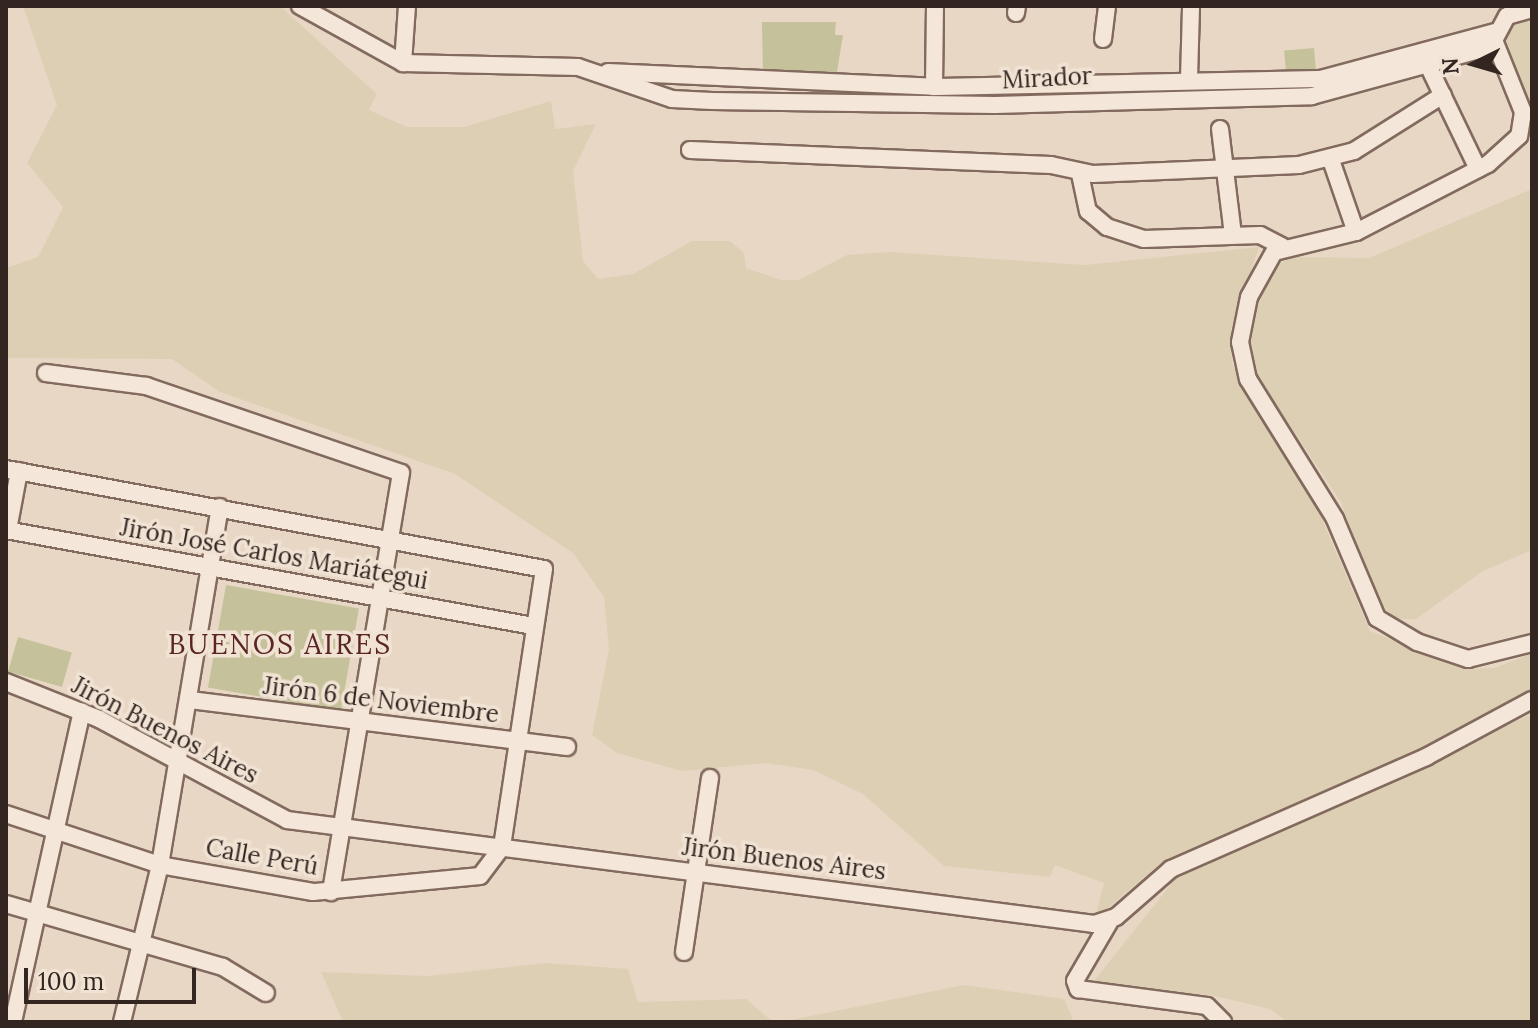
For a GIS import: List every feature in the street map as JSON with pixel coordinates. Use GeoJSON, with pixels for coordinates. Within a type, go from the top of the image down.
{"type":"FeatureCollection","features":[{"type":"Feature","properties":{"kind":"street","name":"Mirador"},"geometry":{"type":"LineString","coordinates":[[300,6],[403,63],[934,87],[1189,79],[1333,79],[1425,60]]}},
{"type":"Feature","properties":{"kind":"street"},"geometry":{"type":"LineString","coordinates":[[403,63],[407,6]]}},
{"type":"Feature","properties":{"kind":"street"},"geometry":{"type":"LineString","coordinates":[[934,87],[935,6]]}},
{"type":"Feature","properties":{"kind":"street"},"geometry":{"type":"LineString","coordinates":[[1103,39],[1107,6]]}},
{"type":"Feature","properties":{"kind":"street"},"geometry":{"type":"LineString","coordinates":[[1189,79],[1191,6]]}},
{"type":"Feature","properties":{"kind":"street"},"geometry":{"type":"LineString","coordinates":[[1080,174],[1088,211],[1107,227],[1144,239],[1260,235],[1282,246],[1356,232],[1478,169],[1509,147],[1524,123],[1494,39],[1507,16],[1530,7]]}},
{"type":"Feature","properties":{"kind":"street","name":"Mirador"},"geometry":{"type":"LineString","coordinates":[[601,72],[681,100],[980,105],[1312,96],[1494,39]]}},
{"type":"Feature","properties":{"kind":"street"},"geometry":{"type":"LineString","coordinates":[[1425,60],[1478,169]]}},
{"type":"Feature","properties":{"kind":"street"},"geometry":{"type":"LineString","coordinates":[[690,150],[1051,165],[1080,174],[1225,170],[1331,160],[1443,95]]}},
{"type":"Feature","properties":{"kind":"street"},"geometry":{"type":"LineString","coordinates":[[1220,129],[1233,235]]}},
{"type":"Feature","properties":{"kind":"street"},"geometry":{"type":"LineString","coordinates":[[1331,160],[1356,232]]}},
{"type":"Feature","properties":{"kind":"street"},"geometry":{"type":"LineString","coordinates":[[1282,246],[1249,297],[1242,363],[1335,519],[1369,607],[1402,635],[1468,659],[1532,643]]}},
{"type":"Feature","properties":{"kind":"street"},"geometry":{"type":"LineString","coordinates":[[46,373],[157,389],[401,473],[377,597],[331,892]]}},
{"type":"Feature","properties":{"kind":"street"},"geometry":{"type":"LineString","coordinates":[[7,530],[12,470],[544,569],[533,626],[521,741],[502,847]]}},
{"type":"Feature","properties":{"kind":"street"},"geometry":{"type":"LineString","coordinates":[[122,1022],[160,865],[220,507]]}},
{"type":"Feature","properties":{"kind":"street","name":"Jirón José Carlos Mariátegui"},"geometry":{"type":"LineString","coordinates":[[7,530],[533,626]]}},
{"type":"Feature","properties":{"kind":"street","name":"Jirón Buenos Aires"},"geometry":{"type":"LineString","coordinates":[[6,682],[82,712],[287,820],[1110,921]]}},
{"type":"Feature","properties":{"kind":"street","name":"Jirón 6 de Noviembre"},"geometry":{"type":"LineString","coordinates":[[190,700],[567,747]]}},
{"type":"Feature","properties":{"kind":"street"},"geometry":{"type":"LineString","coordinates":[[1223,1022],[1207,1006],[1078,989],[1075,981],[1110,921],[1171,869],[1426,757],[1532,700]]}},
{"type":"Feature","properties":{"kind":"street"},"geometry":{"type":"LineString","coordinates":[[9,1022],[61,830],[82,712]]}},
{"type":"Feature","properties":{"kind":"street"},"geometry":{"type":"LineString","coordinates":[[684,952],[692,871],[710,778]]}},
{"type":"Feature","properties":{"kind":"street","name":"Calle Perú"},"geometry":{"type":"LineString","coordinates":[[6,814],[160,865],[331,892],[480,876],[502,847]]}},
{"type":"Feature","properties":{"kind":"street"},"geometry":{"type":"LineString","coordinates":[[6,904],[138,947],[223,967],[266,993]]}},
{"type":"Feature","properties":{"kind":"shaded area"},"geometry":{"type":"Polygon","coordinates":[[[23,6],[280,6],[377,94],[369,110],[407,127],[464,127],[551,101],[555,129],[596,124],[573,171],[583,261],[598,279],[633,274],[692,241],[730,241],[744,253],[746,268],[781,280],[799,280],[847,255],[890,252],[1085,265],[1259,247],[1231,329],[1232,364],[1318,510],[1370,631],[1466,669],[1495,668],[1532,653],[1532,692],[1449,738],[1156,867],[1103,912],[1096,913],[1104,883],[1055,865],[1050,877],[944,866],[863,794],[813,770],[767,763],[682,771],[617,753],[592,735],[609,649],[604,597],[573,553],[455,474],[220,392],[172,359],[6,358],[6,268],[38,257],[63,207],[27,163],[57,105],[23,6]]]}},
{"type":"Feature","properties":{"kind":"shaded area"},"geometry":{"type":"Polygon","coordinates":[[[1532,18],[1532,115],[1503,47],[1509,27],[1532,18]]]}},
{"type":"Feature","properties":{"kind":"shaded area"},"geometry":{"type":"Polygon","coordinates":[[[762,22],[836,22],[835,35],[843,35],[836,78],[763,76],[762,22]]]}},
{"type":"Feature","properties":{"kind":"shaded area"},"geometry":{"type":"Polygon","coordinates":[[[1314,48],[1316,70],[1286,73],[1284,51],[1314,48]]]}},
{"type":"Feature","properties":{"kind":"shaded area"},"geometry":{"type":"Polygon","coordinates":[[[1532,189],[1532,550],[1483,571],[1416,619],[1396,619],[1373,597],[1341,502],[1254,372],[1248,331],[1258,289],[1270,270],[1291,257],[1369,258],[1532,189]]]}},
{"type":"Feature","properties":{"kind":"shaded area"},"geometry":{"type":"Polygon","coordinates":[[[226,585],[359,608],[341,711],[208,687],[226,585]]]}},
{"type":"Feature","properties":{"kind":"shaded area"},"geometry":{"type":"Polygon","coordinates":[[[18,637],[72,652],[62,687],[8,672],[18,637]]]}},
{"type":"Feature","properties":{"kind":"shaded area"},"geometry":{"type":"Polygon","coordinates":[[[1532,714],[1532,1022],[1287,1022],[1270,1009],[1211,995],[1090,986],[1175,879],[1532,714]]]}},
{"type":"Feature","properties":{"kind":"shaded area"},"geometry":{"type":"Polygon","coordinates":[[[546,963],[628,969],[638,1002],[746,999],[773,1022],[343,1022],[321,972],[428,976],[546,963]]]}},
{"type":"Feature","properties":{"kind":"shaded area"},"geometry":{"type":"Polygon","coordinates":[[[964,985],[1064,999],[1074,1022],[781,1022],[964,985]]]}},
{"type":"Feature","properties":{"kind":"district","name":"BUENOS AIRES"},"geometry":{"type":"Point","coordinates":[280,644]}}]}
